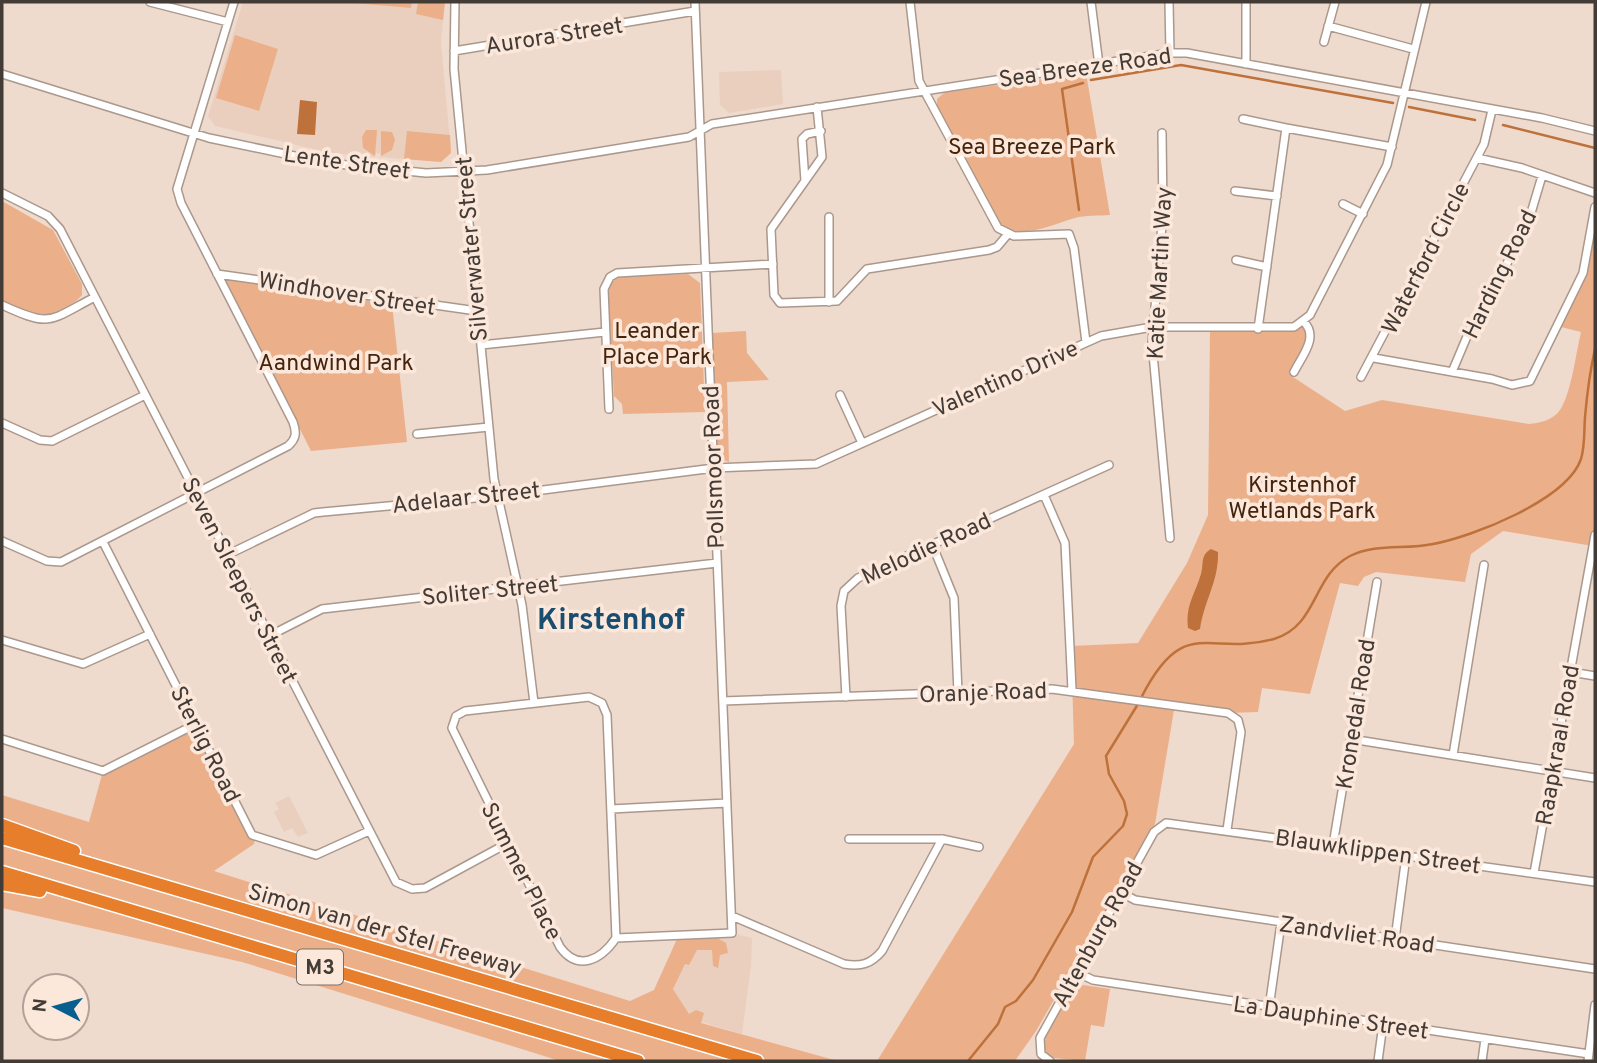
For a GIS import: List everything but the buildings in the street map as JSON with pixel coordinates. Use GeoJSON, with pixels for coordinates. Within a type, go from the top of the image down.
{"type":"FeatureCollection","features":[{"type":"Feature","properties":{"kind":"highway"},"geometry":{"type":"LineString","coordinates":[[2,825],[90,858],[113,871]]}},
{"type":"Feature","properties":{"kind":"highway","name":"Simon van der Stel Freeway"},"geometry":{"type":"LineString","coordinates":[[2,838],[757,1061]]}},
{"type":"Feature","properties":{"kind":"highway","name":"M3"},"geometry":{"type":"LineString","coordinates":[[2,872],[638,1061]]}},
{"type":"Feature","properties":{"kind":"highway"},"geometry":{"type":"LineString","coordinates":[[2,884],[88,899]]}},
{"type":"Feature","properties":{"kind":"street"},"geometry":{"type":"LineString","coordinates":[[150,2],[228,22]]}},
{"type":"Feature","properties":{"kind":"street"},"geometry":{"type":"LineString","coordinates":[[2,541],[54,563],[103,542],[288,446],[296,435],[293,422],[178,197],[178,181],[234,2]]}},
{"type":"Feature","properties":{"kind":"street","name":"Silverwater Street"},"geometry":{"type":"LineString","coordinates":[[455,2],[454,51],[489,427],[497,496],[519,587],[534,703]]}},
{"type":"Feature","properties":{"kind":"street","name":"Pollsmoor Road"},"geometry":{"type":"LineString","coordinates":[[616,938],[732,933],[695,2]]}},
{"type":"Feature","properties":{"kind":"street"},"geometry":{"type":"LineString","coordinates":[[910,2],[919,81],[994,222],[1008,234],[1069,234],[1074,248],[1086,342]]}},
{"type":"Feature","properties":{"kind":"street"},"geometry":{"type":"LineString","coordinates":[[1091,2],[1099,65]]}},
{"type":"Feature","properties":{"kind":"street"},"geometry":{"type":"LineString","coordinates":[[1169,2],[1170,53]]}},
{"type":"Feature","properties":{"kind":"street"},"geometry":{"type":"LineString","coordinates":[[1245,64],[1246,2]]}},
{"type":"Feature","properties":{"kind":"street"},"geometry":{"type":"LineString","coordinates":[[1324,42],[1335,2]]}},
{"type":"Feature","properties":{"kind":"street"},"geometry":{"type":"LineString","coordinates":[[1294,372],[1311,339],[1311,332],[1304,322],[1363,214],[1392,147],[1426,2]]}},
{"type":"Feature","properties":{"kind":"street","name":"Aurora Street"},"geometry":{"type":"LineString","coordinates":[[454,51],[695,11]]}},
{"type":"Feature","properties":{"kind":"street"},"geometry":{"type":"LineString","coordinates":[[1328,26],[1413,49]]}},
{"type":"Feature","properties":{"kind":"street","name":"Sea Breeze Road"},"geometry":{"type":"LineString","coordinates":[[699,132],[712,124],[1170,53],[1245,64],[1595,131]]}},
{"type":"Feature","properties":{"kind":"street","name":"Lente Street"},"geometry":{"type":"LineString","coordinates":[[2,74],[193,133],[343,166],[426,173],[464,172],[689,137],[699,132]]}},
{"type":"Feature","properties":{"kind":"street"},"geometry":{"type":"LineString","coordinates":[[817,107],[822,158],[771,229],[774,295],[780,303],[829,302],[841,299],[867,269],[989,250],[997,247],[1008,234]]}},
{"type":"Feature","properties":{"kind":"street","name":"Waterford Circle"},"geometry":{"type":"LineString","coordinates":[[1362,377],[1477,158],[1492,110]]}},
{"type":"Feature","properties":{"kind":"street"},"geometry":{"type":"LineString","coordinates":[[1243,119],[1392,147]]}},
{"type":"Feature","properties":{"kind":"street"},"geometry":{"type":"LineString","coordinates":[[1258,329],[1286,128]]}},
{"type":"Feature","properties":{"kind":"street"},"geometry":{"type":"LineString","coordinates":[[805,182],[802,139],[807,134],[821,131]]}},
{"type":"Feature","properties":{"kind":"street","name":"Katie Martin Way"},"geometry":{"type":"LineString","coordinates":[[1162,133],[1163,224],[1152,327],[1170,538]]}},
{"type":"Feature","properties":{"kind":"street","name":"Waterford Circle"},"geometry":{"type":"LineString","coordinates":[[1477,158],[1595,193]]}},
{"type":"Feature","properties":{"kind":"street","name":"Harding Road"},"geometry":{"type":"LineString","coordinates":[[1452,372],[1471,327],[1491,297],[1531,213],[1542,176]]}},
{"type":"Feature","properties":{"kind":"street"},"geometry":{"type":"LineString","coordinates":[[1235,191],[1277,196]]}},
{"type":"Feature","properties":{"kind":"street","name":"Seven Sleepers Street"},"geometry":{"type":"LineString","coordinates":[[2,193],[55,222],[396,882],[419,890],[508,843]]}},
{"type":"Feature","properties":{"kind":"street"},"geometry":{"type":"LineString","coordinates":[[1343,204],[1363,214]]}},
{"type":"Feature","properties":{"kind":"street","name":"Waterford Circle"},"geometry":{"type":"LineString","coordinates":[[1374,358],[1518,386],[1530,381],[1583,273],[1595,207]]}},
{"type":"Feature","properties":{"kind":"street"},"geometry":{"type":"LineString","coordinates":[[829,217],[829,302]]}},
{"type":"Feature","properties":{"kind":"street"},"geometry":{"type":"LineString","coordinates":[[1236,260],[1267,267]]}},
{"type":"Feature","properties":{"kind":"street"},"geometry":{"type":"LineString","coordinates":[[609,409],[604,289],[613,275],[773,264]]}},
{"type":"Feature","properties":{"kind":"street","name":"Windhover Street"},"geometry":{"type":"LineString","coordinates":[[217,274],[477,311]]}},
{"type":"Feature","properties":{"kind":"street"},"geometry":{"type":"LineString","coordinates":[[2,305],[36,320],[47,321],[95,297]]}},
{"type":"Feature","properties":{"kind":"street","name":"Valentino Drive"},"geometry":{"type":"LineString","coordinates":[[713,468],[816,464],[1086,342],[1152,327],[1284,329],[1304,322]]}},
{"type":"Feature","properties":{"kind":"street"},"geometry":{"type":"LineString","coordinates":[[481,345],[606,332]]}},
{"type":"Feature","properties":{"kind":"street"},"geometry":{"type":"LineString","coordinates":[[840,394],[862,443]]}},
{"type":"Feature","properties":{"kind":"street"},"geometry":{"type":"LineString","coordinates":[[2,423],[40,440],[52,442],[145,395]]}},
{"type":"Feature","properties":{"kind":"street"},"geometry":{"type":"LineString","coordinates":[[417,434],[489,427]]}},
{"type":"Feature","properties":{"kind":"street","name":"Melodie Road"},"geometry":{"type":"LineString","coordinates":[[846,697],[841,606],[844,591],[858,578],[1109,465]]}},
{"type":"Feature","properties":{"kind":"street","name":"Adelaar Street"},"geometry":{"type":"LineString","coordinates":[[227,555],[314,513],[497,496],[713,468]]}},
{"type":"Feature","properties":{"kind":"street"},"geometry":{"type":"LineString","coordinates":[[1044,495],[1065,543],[1072,690]]}},
{"type":"Feature","properties":{"kind":"street","name":"Raapkraal Road"},"geometry":{"type":"LineString","coordinates":[[1535,873],[1595,535]]}},
{"type":"Feature","properties":{"kind":"street","name":"Sterlig Road"},"geometry":{"type":"LineString","coordinates":[[103,542],[256,839],[316,855],[369,831]]}},
{"type":"Feature","properties":{"kind":"street"},"geometry":{"type":"LineString","coordinates":[[932,544],[954,598],[958,693]]}},
{"type":"Feature","properties":{"kind":"street","name":"Soliter Street"},"geometry":{"type":"LineString","coordinates":[[269,636],[322,610],[717,563]]}},
{"type":"Feature","properties":{"kind":"street"},"geometry":{"type":"LineString","coordinates":[[1454,755],[1484,565]]}},
{"type":"Feature","properties":{"kind":"street","name":"Kronedal Road"},"geometry":{"type":"LineString","coordinates":[[1333,845],[1377,582]]}},
{"type":"Feature","properties":{"kind":"street"},"geometry":{"type":"LineString","coordinates":[[2,640],[83,664],[150,634]]}},
{"type":"Feature","properties":{"kind":"street"},"geometry":{"type":"LineString","coordinates":[[1571,672],[1595,676]]}},
{"type":"Feature","properties":{"kind":"street","name":"Oranje Road"},"geometry":{"type":"LineString","coordinates":[[723,701],[1072,690],[1148,699],[1228,713],[1238,720],[1241,732],[1227,830]]}},
{"type":"Feature","properties":{"kind":"street","name":"Summer Place"},"geometry":{"type":"LineString","coordinates":[[589,697],[602,703],[607,715],[611,809],[616,938],[600,956],[579,962],[566,955],[508,843],[452,728],[456,716],[465,711],[589,697]]}},
{"type":"Feature","properties":{"kind":"street"},"geometry":{"type":"LineString","coordinates":[[2,739],[103,771],[196,724]]}},
{"type":"Feature","properties":{"kind":"street"},"geometry":{"type":"LineString","coordinates":[[1351,739],[1595,778]]}},
{"type":"Feature","properties":{"kind":"street"},"geometry":{"type":"LineString","coordinates":[[611,809],[727,803]]}},
{"type":"Feature","properties":{"kind":"street","name":"Blauwklippen Street"},"geometry":{"type":"LineString","coordinates":[[1162,825],[1172,822],[1595,882]]}},
{"type":"Feature","properties":{"kind":"street","name":"Altenburg Road"},"geometry":{"type":"LineString","coordinates":[[1050,1061],[1041,1054],[1038,1046],[1040,1038],[1154,832],[1162,825]]}},
{"type":"Feature","properties":{"kind":"street"},"geometry":{"type":"LineString","coordinates":[[849,839],[942,839],[979,847]]}},
{"type":"Feature","properties":{"kind":"street"},"geometry":{"type":"LineString","coordinates":[[732,916],[844,964],[863,965],[873,961],[882,951],[942,839]]}},
{"type":"Feature","properties":{"kind":"street"},"geometry":{"type":"LineString","coordinates":[[1395,939],[1406,856]]}},
{"type":"Feature","properties":{"kind":"street","name":"Zandvliet Road"},"geometry":{"type":"LineString","coordinates":[[1121,892],[1135,900],[1595,969]]}},
{"type":"Feature","properties":{"kind":"street"},"geometry":{"type":"LineString","coordinates":[[1269,1008],[1281,922]]}},
{"type":"Feature","properties":{"kind":"street","name":"La Dauphine Street"},"geometry":{"type":"LineString","coordinates":[[1076,972],[1093,980],[1485,1039],[1588,1058]]}},
{"type":"Feature","properties":{"kind":"street"},"geometry":{"type":"LineString","coordinates":[[1588,1058],[1595,1005]]}},
{"type":"Feature","properties":{"kind":"street"},"geometry":{"type":"LineString","coordinates":[[1378,1061],[1383,1024]]}},
{"type":"Feature","properties":{"kind":"street"},"geometry":{"type":"LineString","coordinates":[[1482,1061],[1485,1039]]}},
{"type":"Feature","properties":{"kind":"shaded area"},"geometry":{"type":"Polygon","coordinates":[[[243,2],[445,2],[441,42],[451,153],[441,162],[380,157],[381,154],[376,153],[375,157],[331,153],[215,126],[208,116],[243,2]]]}},
{"type":"Feature","properties":{"kind":"shaded area"},"geometry":{"type":"Polygon","coordinates":[[[781,70],[783,104],[729,113],[720,105],[719,72],[781,70]]]}},
{"type":"Feature","properties":{"kind":"shaded area"},"geometry":{"type":"Polygon","coordinates":[[[300,100],[317,102],[315,135],[297,134],[300,100]]]}},
{"type":"Feature","properties":{"kind":"shaded area"},"geometry":{"type":"Polygon","coordinates":[[[1211,549],[1218,552],[1218,562],[1200,629],[1195,631],[1188,628],[1188,613],[1204,557],[1211,549]]]}},
{"type":"Feature","properties":{"kind":"shaded area"},"geometry":{"type":"Polygon","coordinates":[[[289,796],[308,833],[298,837],[292,828],[284,832],[274,812],[279,809],[275,803],[289,796]]]}},
{"type":"Feature","properties":{"kind":"shaded area"},"geometry":{"type":"Polygon","coordinates":[[[732,933],[752,938],[742,1034],[630,1001],[654,990],[679,935],[732,933]]]}},
{"type":"Feature","properties":{"kind":"green space"},"geometry":{"type":"Polygon","coordinates":[[[343,2],[412,2],[411,8],[343,2]]]}},
{"type":"Feature","properties":{"kind":"green space"},"geometry":{"type":"Polygon","coordinates":[[[418,2],[445,2],[443,20],[416,14],[418,2]]]}},
{"type":"Feature","properties":{"kind":"green space"},"geometry":{"type":"Polygon","coordinates":[[[235,35],[278,49],[259,111],[216,98],[235,35]]]}},
{"type":"Feature","properties":{"kind":"green space","name":"Sea Breeze Park"},"geometry":{"type":"Polygon","coordinates":[[[1086,73],[1110,215],[1079,217],[1031,231],[1003,228],[937,108],[937,99],[945,92],[1086,73]]]}},
{"type":"Feature","properties":{"kind":"green space"},"geometry":{"type":"Polygon","coordinates":[[[366,130],[377,130],[375,156],[363,148],[362,137],[366,130]]]}},
{"type":"Feature","properties":{"kind":"green space"},"geometry":{"type":"Polygon","coordinates":[[[381,131],[392,132],[395,140],[392,150],[381,156],[381,131]]]}},
{"type":"Feature","properties":{"kind":"green space"},"geometry":{"type":"Polygon","coordinates":[[[407,131],[450,135],[451,153],[441,162],[404,159],[407,131]]]}},
{"type":"Feature","properties":{"kind":"green space"},"geometry":{"type":"Polygon","coordinates":[[[2,201],[53,230],[82,284],[82,295],[74,302],[54,312],[39,315],[2,301],[2,201]]]}},
{"type":"Feature","properties":{"kind":"green space","name":"Kirstenhof Wetlands Park"},"geometry":{"type":"Polygon","coordinates":[[[1595,207],[1593,546],[1503,531],[1471,554],[1465,582],[1376,572],[1364,577],[1358,586],[1340,583],[1310,694],[1262,688],[1258,712],[1228,713],[1175,704],[1155,824],[1036,1031],[1015,1061],[877,1061],[1074,744],[1071,646],[1138,643],[1187,563],[1208,515],[1210,328],[1284,329],[1304,322],[1311,332],[1293,377],[1345,411],[1382,400],[1529,424],[1542,422],[1560,410],[1570,384],[1581,332],[1557,326],[1583,273],[1595,207]]]}},
{"type":"Feature","properties":{"kind":"green space","name":"Leander Place Park"},"geometry":{"type":"Polygon","coordinates":[[[688,274],[700,283],[705,412],[623,414],[622,404],[614,396],[608,291],[612,282],[619,277],[688,274]]]}},
{"type":"Feature","properties":{"kind":"green space","name":"Aandwind Park"},"geometry":{"type":"Polygon","coordinates":[[[224,279],[392,304],[407,442],[311,451],[224,279]]]}},
{"type":"Feature","properties":{"kind":"green space"},"geometry":{"type":"Polygon","coordinates":[[[746,331],[747,353],[769,380],[727,382],[729,462],[720,459],[716,452],[711,333],[746,331]]]}},
{"type":"Feature","properties":{"kind":"green space"},"geometry":{"type":"Polygon","coordinates":[[[196,724],[255,839],[254,844],[214,871],[630,1001],[654,990],[677,939],[717,938],[726,943],[728,953],[720,955],[718,968],[713,966],[712,950],[697,950],[689,965],[685,964],[673,989],[689,1014],[696,1010],[704,1013],[701,1023],[838,1061],[560,1061],[242,962],[2,908],[2,795],[89,822],[103,771],[196,724]]]}},
{"type":"Feature","properties":{"kind":"green space"},"geometry":{"type":"Polygon","coordinates":[[[1083,985],[1110,989],[1104,1027],[1091,1025],[1085,1061],[1054,1058],[1045,1052],[1044,1045],[1050,1025],[1069,994],[1083,985]]]}},
{"type":"Feature","properties":{"kind":"waterway"},"geometry":{"type":"LineString","coordinates":[[1091,80],[1181,65],[1393,103]]}},
{"type":"Feature","properties":{"kind":"waterway"},"geometry":{"type":"LineString","coordinates":[[1079,210],[1062,89],[1083,83]]}},
{"type":"Feature","properties":{"kind":"waterway"},"geometry":{"type":"LineString","coordinates":[[1409,107],[1475,120]]}},
{"type":"Feature","properties":{"kind":"waterway"},"geometry":{"type":"LineString","coordinates":[[1503,125],[1595,148]]}},
{"type":"Feature","properties":{"kind":"waterway"},"geometry":{"type":"LineString","coordinates":[[1141,698],[1156,672],[1171,655],[1185,647],[1199,643],[1251,643],[1274,639],[1288,633],[1307,612],[1328,576],[1350,556],[1370,549],[1422,546],[1471,534],[1516,514],[1557,489],[1572,474],[1581,459],[1595,349]]}},
{"type":"Feature","properties":{"kind":"waterway"},"geometry":{"type":"LineString","coordinates":[[968,1061],[998,1024],[1005,1007],[1016,1001],[1033,980],[1072,912],[1093,857],[1123,826],[1127,814],[1124,801],[1109,774],[1106,756],[1138,704]]}},
{"type":"Feature","properties":{"kind":"district","name":"Kirstenhof"},"geometry":{"type":"Point","coordinates":[611,619]}}]}
